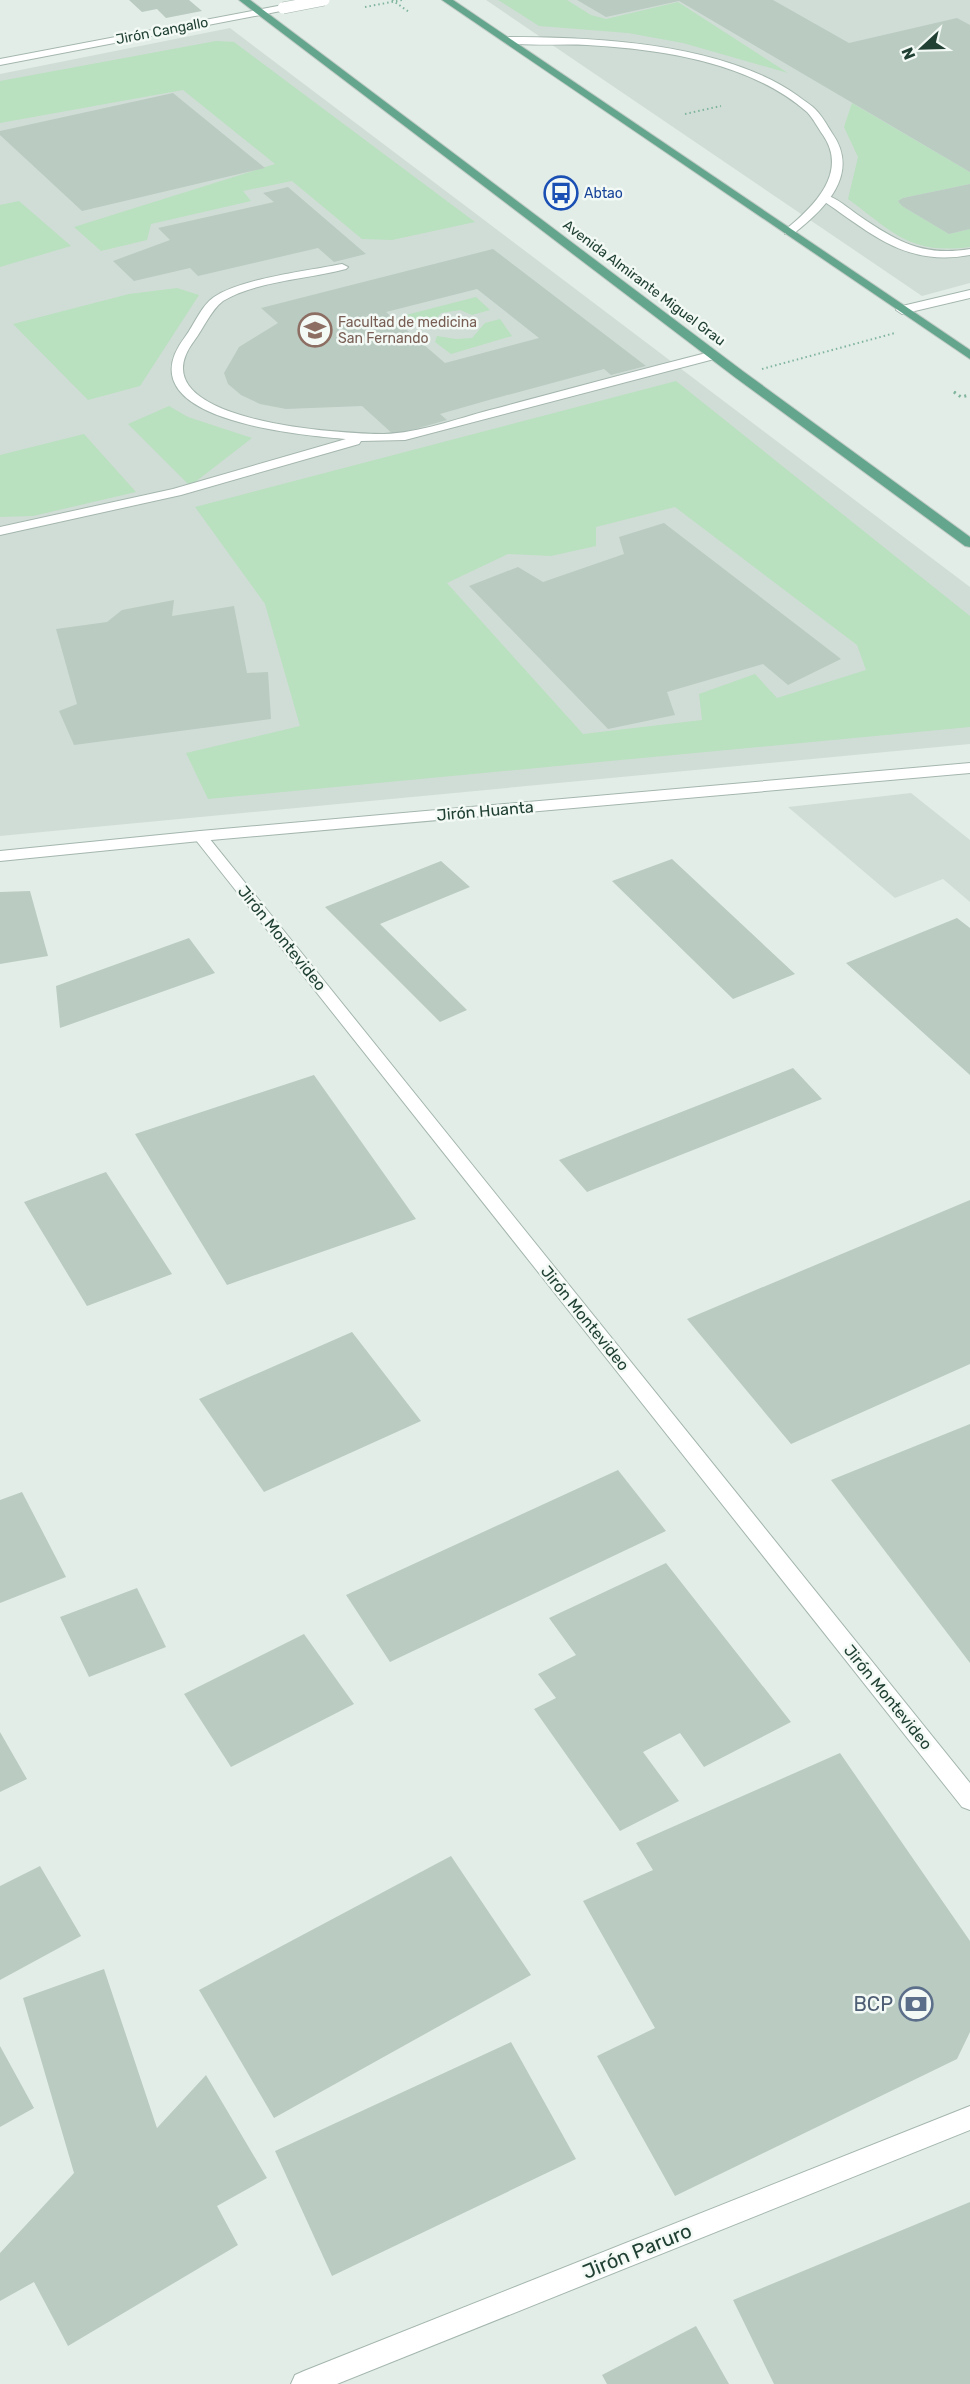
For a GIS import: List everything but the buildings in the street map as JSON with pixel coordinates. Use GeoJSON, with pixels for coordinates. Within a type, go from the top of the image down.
{"type":"FeatureCollection","features":[{"type":"Feature","properties":{"kind":"main road","name":"Avenida Almirante Miguel Grau"},"geometry":{"type":"LineString","coordinates":[[244,0],[714,355],[970,543]]}},
{"type":"Feature","properties":{"kind":"main road"},"geometry":{"type":"LineString","coordinates":[[447,0],[970,355]]}},
{"type":"Feature","properties":{"kind":"street","name":"Jirón Cangallo"},"geometry":{"type":"LineString","coordinates":[[0,62],[324,0]]}},
{"type":"Feature","properties":{"kind":"street"},"geometry":{"type":"LineString","coordinates":[[508,40],[583,40],[674,52],[753,76],[785,92],[817,117],[829,131],[838,153],[837,176],[826,198],[789,232]]}},
{"type":"Feature","properties":{"kind":"street"},"geometry":{"type":"LineString","coordinates":[[826,198],[912,251],[947,256],[970,252]]}},
{"type":"Feature","properties":{"kind":"street"},"geometry":{"type":"LineString","coordinates":[[342,267],[244,290],[219,299],[210,308],[204,323],[182,349],[176,367],[179,380],[201,404],[231,416],[362,439],[401,437],[714,355]]}},
{"type":"Feature","properties":{"kind":"street"},"geometry":{"type":"LineString","coordinates":[[902,310],[970,294]]}},
{"type":"Feature","properties":{"kind":"street"},"geometry":{"type":"LineString","coordinates":[[0,531],[176,492],[362,439]]}},
{"type":"Feature","properties":{"kind":"street","name":"Jirón Huanta"},"geometry":{"type":"LineString","coordinates":[[0,856],[200,836],[970,768]]}},
{"type":"Feature","properties":{"kind":"street","name":"Jirón Montevideo"},"geometry":{"type":"LineString","coordinates":[[200,836],[970,1800]]}},
{"type":"Feature","properties":{"kind":"street","name":"Jirón Paruro"},"geometry":{"type":"LineString","coordinates":[[304,2384],[970,2118]]}},
{"type":"Feature","properties":{"kind":"path"},"geometry":{"type":"LineString","coordinates":[[634,125],[785,92]]}},
{"type":"Feature","properties":{"kind":"path"},"geometry":{"type":"LineString","coordinates":[[762,369],[895,333]]}},
{"type":"Feature","properties":{"kind":"shaded area"},"geometry":{"type":"Polygon","coordinates":[[[486,0],[970,0],[970,283],[922,296],[486,0]]]}},
{"type":"Feature","properties":{"kind":"shaded area","name":"Facultad de medicina San Fernando"},"geometry":{"type":"Polygon","coordinates":[[[230,28],[970,587],[970,744],[0,836],[0,74],[230,28]]]}},
{"type":"Feature","properties":{"kind":"shaded area"},"geometry":{"type":"Polygon","coordinates":[[[911,793],[970,840],[970,902],[943,879],[895,898],[788,807],[911,793]]]}},
{"type":"Feature","properties":{"kind":"green space"},"geometry":{"type":"Polygon","coordinates":[[[498,0],[567,0],[591,15],[606,19],[678,2],[788,73],[683,43],[628,33],[539,26],[498,0]]]}},
{"type":"Feature","properties":{"kind":"green space"},"geometry":{"type":"Polygon","coordinates":[[[216,41],[234,42],[475,222],[392,240],[362,239],[292,181],[243,191],[251,201],[151,224],[147,240],[101,251],[74,227],[275,164],[183,90],[0,123],[0,81],[216,41]]]}},
{"type":"Feature","properties":{"kind":"green space"},"geometry":{"type":"Polygon","coordinates":[[[852,103],[970,172],[970,184],[898,201],[902,206],[949,234],[970,229],[970,247],[949,249],[917,244],[891,231],[848,199],[858,157],[844,127],[852,103]]]}},
{"type":"Feature","properties":{"kind":"green space"},"geometry":{"type":"Polygon","coordinates":[[[19,201],[71,246],[0,267],[0,205],[19,201]]]}},
{"type":"Feature","properties":{"kind":"green space"},"geometry":{"type":"Polygon","coordinates":[[[177,288],[199,295],[140,386],[88,400],[13,324],[129,294],[177,288]]]}},
{"type":"Feature","properties":{"kind":"green space"},"geometry":{"type":"Polygon","coordinates":[[[476,297],[490,310],[472,315],[460,310],[441,313],[432,324],[417,326],[402,316],[476,297]]]}},
{"type":"Feature","properties":{"kind":"green space"},"geometry":{"type":"Polygon","coordinates":[[[500,319],[512,336],[451,354],[435,342],[437,336],[456,339],[472,338],[485,323],[500,319]]]}},
{"type":"Feature","properties":{"kind":"green space"},"geometry":{"type":"Polygon","coordinates":[[[676,381],[970,616],[970,727],[208,799],[186,753],[300,726],[265,604],[195,507],[676,381]],[[675,507],[596,527],[596,546],[551,556],[508,554],[447,583],[583,734],[702,720],[699,694],[755,674],[777,698],[866,670],[857,645],[675,507]]]}},
{"type":"Feature","properties":{"kind":"green space"},"geometry":{"type":"Polygon","coordinates":[[[169,406],[188,417],[252,438],[190,486],[128,424],[169,406]]]}},
{"type":"Feature","properties":{"kind":"green space"},"geometry":{"type":"Polygon","coordinates":[[[84,434],[136,492],[33,516],[0,517],[0,455],[84,434]]]}},
{"type":"Feature","properties":{"kind":"place","name":"Abtao"},"geometry":{"type":"Point","coordinates":[561,193]}},
{"type":"Feature","properties":{"kind":"place","name":"Facultad de medicina San Fernando"},"geometry":{"type":"Point","coordinates":[315,330]}},
{"type":"Feature","properties":{"kind":"place","name":"BCP"},"geometry":{"type":"Point","coordinates":[916,2004]}}]}
